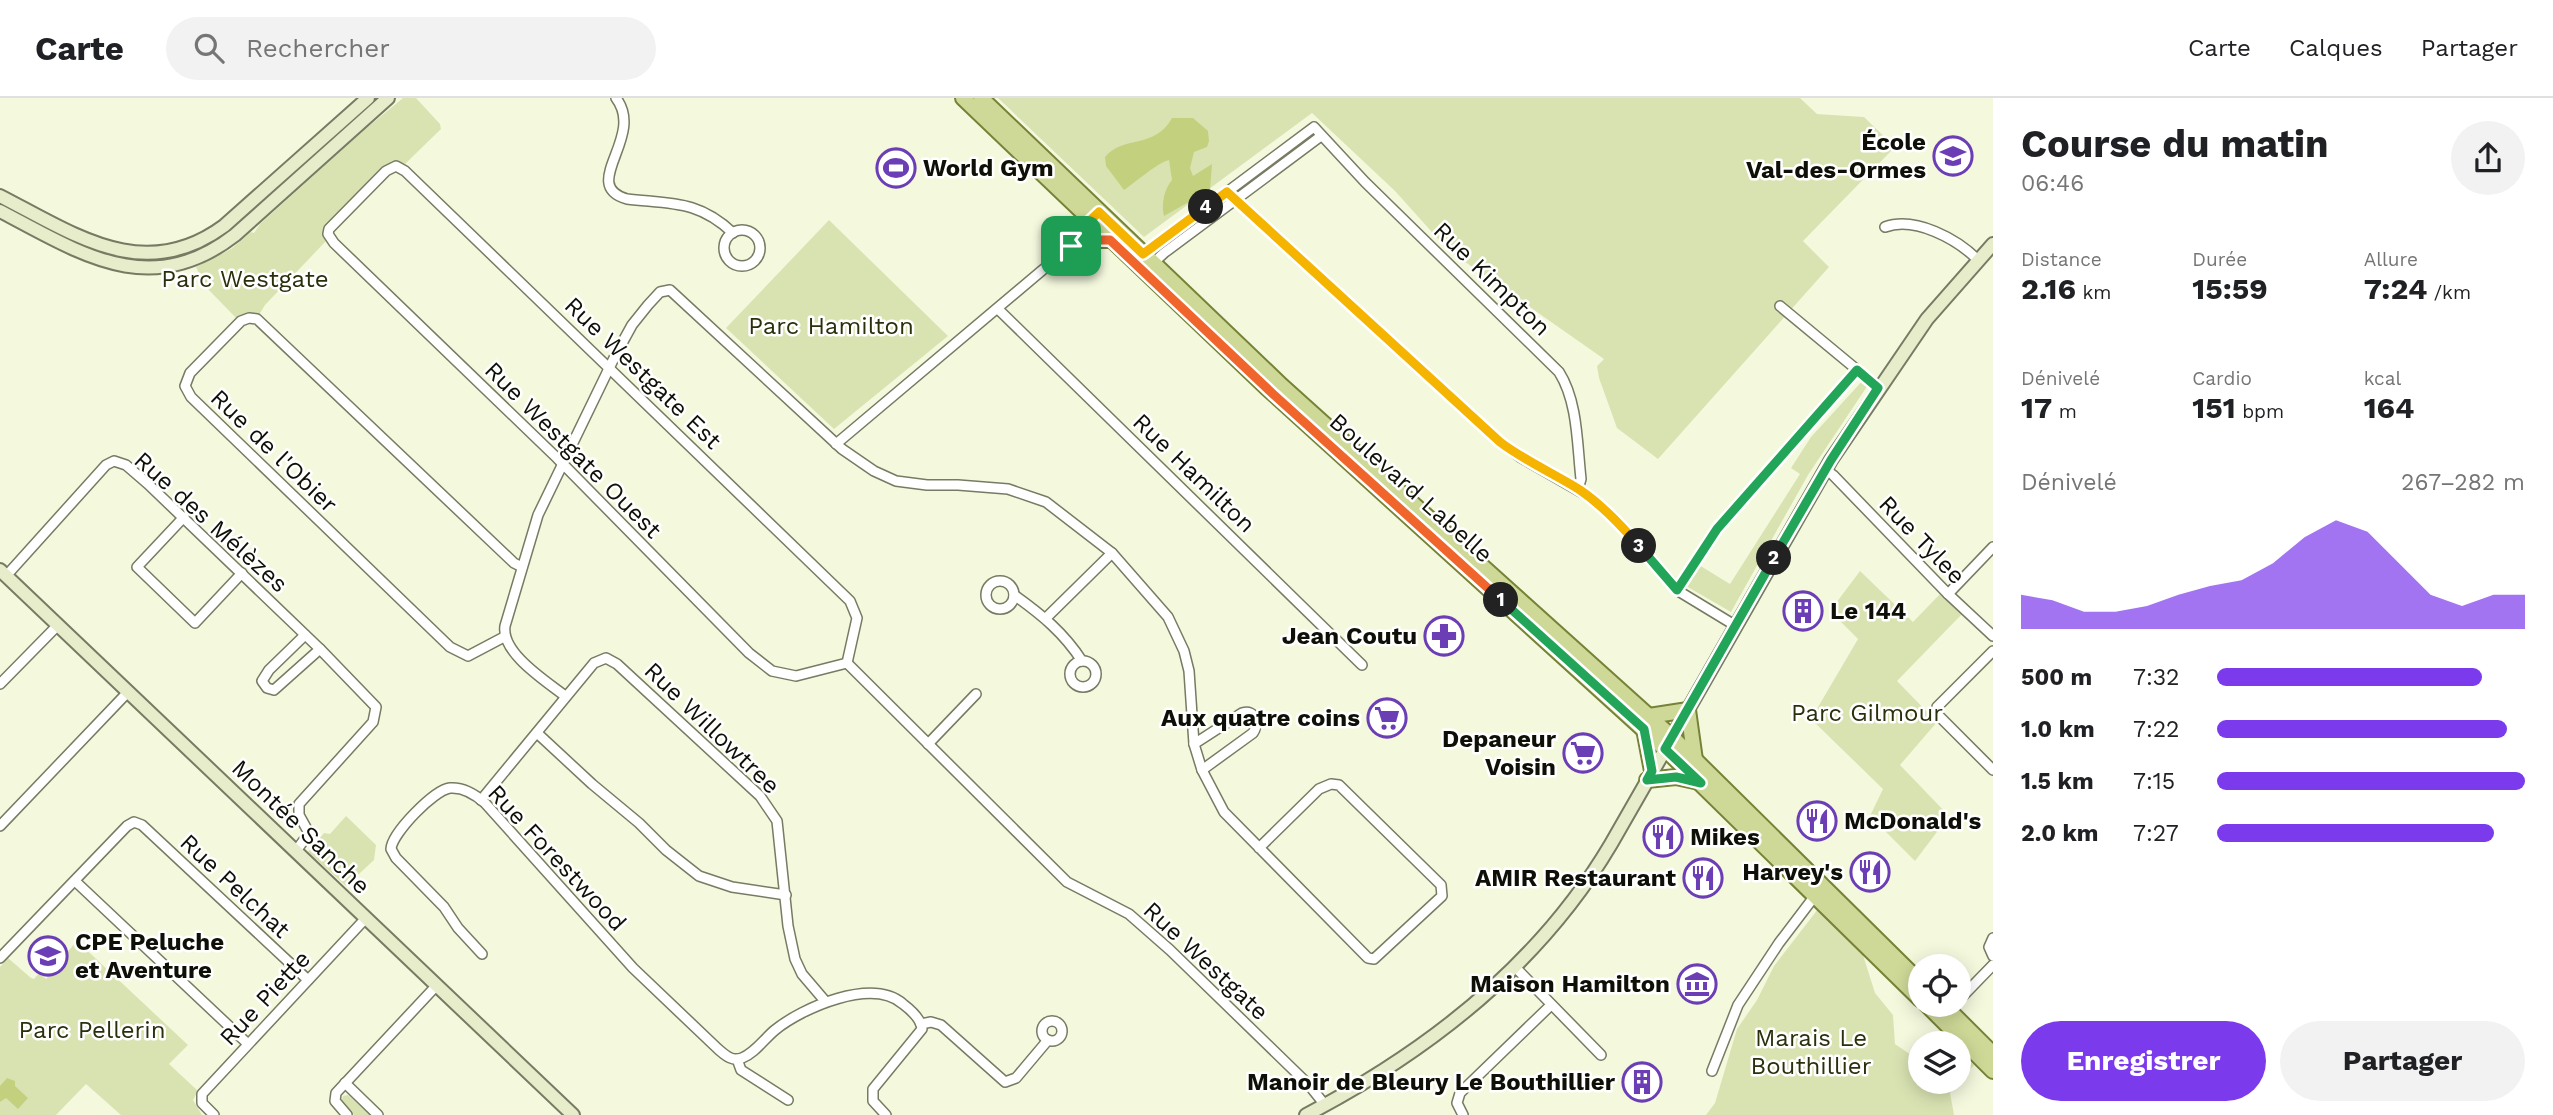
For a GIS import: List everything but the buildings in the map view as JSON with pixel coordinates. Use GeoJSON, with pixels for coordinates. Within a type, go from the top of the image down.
{"type":"FeatureCollection","features":[{"type":"Feature","properties":{"kind":"main road","name":"Boulevard Labelle"},"geometry":{"type":"LineString","coordinates":[[963,98],[1098,219],[1110,240],[1143,263]]}},
{"type":"Feature","properties":{"kind":"main road","name":"Boulevard Labelle"},"geometry":{"type":"LineString","coordinates":[[981,98],[1098,219],[1334,450],[1646,723],[1668,743],[1701,783],[1908,971]]}},
{"type":"Feature","properties":{"kind":"main road"},"geometry":{"type":"LineString","coordinates":[[1077,243],[1110,240]]}},
{"type":"Feature","properties":{"kind":"main road"},"geometry":{"type":"LineString","coordinates":[[1695,760],[1688,710],[1646,723],[1649,775],[1676,777],[1701,783]]}},
{"type":"Feature","properties":{"kind":"main road","name":"Boulevard Labelle"},"geometry":{"type":"LineString","coordinates":[[1668,743],[1695,760],[1908,986]]}},
{"type":"Feature","properties":{"kind":"main road"},"geometry":{"type":"LineString","coordinates":[[1955,1017],[1993,1071]]}},
{"type":"Feature","properties":{"kind":"main road"},"geometry":{"type":"LineString","coordinates":[[1958,1017],[1993,1054]]}},
{"type":"Feature","properties":{"kind":"street"},"geometry":{"type":"LineString","coordinates":[[0,196],[104,247],[142,254],[176,249],[198,242],[224,226],[368,98]]}},
{"type":"Feature","properties":{"kind":"street"},"geometry":{"type":"LineString","coordinates":[[0,211],[104,262],[140,268],[183,262],[212,251],[235,235],[388,98]]}},
{"type":"Feature","properties":{"kind":"street"},"geometry":{"type":"LineString","coordinates":[[616,98],[624,118],[624,129],[608,173],[607,183],[611,191],[626,199],[691,206],[718,219],[733,233]]}},
{"type":"Feature","properties":{"kind":"street","name":"Rue Kimpton"},"geometry":{"type":"LineString","coordinates":[[1227,192],[1314,127],[1559,372],[1567,387],[1572,407],[1581,479],[1578,489]]}},
{"type":"Feature","properties":{"kind":"street"},"geometry":{"type":"LineString","coordinates":[[1143,263],[1321,136]]}},
{"type":"Feature","properties":{"kind":"street","name":"Rue Westgate Est"},"geometry":{"type":"LineString","coordinates":[[359,198],[390,168],[396,166],[405,171],[850,601],[857,618],[847,663]]}},
{"type":"Feature","properties":{"kind":"street"},"geometry":{"type":"LineString","coordinates":[[1143,263],[1227,192],[1500,442],[1520,457],[1578,489],[1613,517],[1677,590],[1736,626]]}},
{"type":"Feature","properties":{"kind":"street","name":"Rue Westgate Ouest"},"geometry":{"type":"LineString","coordinates":[[359,198],[329,229],[331,239],[739,643],[772,671],[796,676],[847,663]]}},
{"type":"Feature","properties":{"kind":"street"},"geometry":{"type":"LineString","coordinates":[[836,444],[1077,243],[1077,233],[1098,219]]}},
{"type":"Feature","properties":{"kind":"street"},"geometry":{"type":"LineString","coordinates":[[1885,227],[1903,225],[1940,233],[1962,246],[1978,260]]}},
{"type":"Feature","properties":{"kind":"street"},"geometry":{"type":"LineString","coordinates":[[745,231],[758,240],[760,253],[750,265],[734,265],[726,256],[724,245],[733,233],[745,231]]}},
{"type":"Feature","properties":{"kind":"street"},"geometry":{"type":"LineString","coordinates":[[1306,1115],[1378,1076],[1470,1007],[1514,966],[1578,894],[1600,863],[1825,469],[1927,319],[1993,244]]}},
{"type":"Feature","properties":{"kind":"street"},"geometry":{"type":"LineString","coordinates":[[565,696],[517,656],[505,637],[522,567],[538,514],[632,325],[663,290],[673,290],[836,444],[874,471],[896,481],[1008,489],[1046,502],[1112,553],[1168,617],[1184,651],[1189,671],[1194,744],[1202,770],[1224,812],[1259,848],[1368,958],[1374,959],[1442,896],[1441,885],[1339,785],[1331,784],[1319,789],[1259,848]]}},
{"type":"Feature","properties":{"kind":"street"},"geometry":{"type":"LineString","coordinates":[[1780,306],[1878,388]]}},
{"type":"Feature","properties":{"kind":"street","name":"Rue Hamilton"},"geometry":{"type":"LineString","coordinates":[[998,309],[1362,665]]}},
{"type":"Feature","properties":{"kind":"street","name":"Rue de l'Obier"},"geometry":{"type":"LineString","coordinates":[[505,637],[468,656],[450,647],[191,397],[185,386],[190,373],[241,321],[257,319],[514,563],[522,567]]}},
{"type":"Feature","properties":{"kind":"street"},"geometry":{"type":"LineString","coordinates":[[1677,590],[1717,529],[1857,370]]}},
{"type":"Feature","properties":{"kind":"street","name":"Rue des Mélèzes"},"geometry":{"type":"LineString","coordinates":[[3,573],[106,466],[114,461],[127,465],[184,517],[376,707],[373,722],[298,807],[299,815],[309,833],[296,851]]}},
{"type":"Feature","properties":{"kind":"street","name":"Rue Tylee"},"geometry":{"type":"LineString","coordinates":[[1825,469],[1993,636]]}},
{"type":"Feature","properties":{"kind":"street"},"geometry":{"type":"LineString","coordinates":[[184,517],[137,567],[156,586],[195,623],[242,573]]}},
{"type":"Feature","properties":{"kind":"street"},"geometry":{"type":"LineString","coordinates":[[1948,594],[1993,547]]}},
{"type":"Feature","properties":{"kind":"street"},"geometry":{"type":"LineString","coordinates":[[1046,618],[1112,553]]}},
{"type":"Feature","properties":{"kind":"street","name":"Montée Sanche"},"geometry":{"type":"LineString","coordinates":[[3,573],[568,1113]]}},
{"type":"Feature","properties":{"kind":"street"},"geometry":{"type":"LineString","coordinates":[[1014,595],[1046,618],[1068,639],[1082,661]]}},
{"type":"Feature","properties":{"kind":"street"},"geometry":{"type":"LineString","coordinates":[[0,684],[58,625]]}},
{"type":"Feature","properties":{"kind":"street"},"geometry":{"type":"LineString","coordinates":[[306,635],[269,670],[262,681],[267,688],[274,690],[320,649]]}},
{"type":"Feature","properties":{"kind":"street"},"geometry":{"type":"LineString","coordinates":[[1993,650],[1937,707],[1936,713],[1993,771]]}},
{"type":"Feature","properties":{"kind":"street","name":"Rue Willowtree"},"geometry":{"type":"LineString","coordinates":[[481,800],[594,663],[606,658],[617,664],[760,796],[777,821],[788,926],[797,964],[825,1001]]}},
{"type":"Feature","properties":{"kind":"street","name":"Rue Westgate"},"geometry":{"type":"LineString","coordinates":[[847,663],[1067,882],[1129,914],[1310,1085],[1325,1105]]}},
{"type":"Feature","properties":{"kind":"street"},"geometry":{"type":"LineString","coordinates":[[0,826],[128,692]]}},
{"type":"Feature","properties":{"kind":"street"},"geometry":{"type":"LineString","coordinates":[[928,744],[976,694]]}},
{"type":"Feature","properties":{"kind":"street"},"geometry":{"type":"LineString","coordinates":[[1194,744],[1241,713],[1252,714],[1256,720],[1257,727],[1253,733],[1202,770]]}},
{"type":"Feature","properties":{"kind":"street"},"geometry":{"type":"LineString","coordinates":[[537,733],[666,850],[699,876],[732,887],[786,895]]}},
{"type":"Feature","properties":{"kind":"street","name":"Rue Forestwood"},"geometry":{"type":"LineString","coordinates":[[482,954],[458,928],[444,906],[394,855],[391,847],[396,835],[410,820],[440,792],[447,789],[459,789],[481,800],[633,968],[718,1049],[728,1057],[737,1059],[741,1070],[788,1100]]}},
{"type":"Feature","properties":{"kind":"street","name":"Rue Pelchat"},"geometry":{"type":"LineString","coordinates":[[75,881],[127,826],[134,822],[142,825],[307,981]]}},
{"type":"Feature","properties":{"kind":"street"},"geometry":{"type":"LineString","coordinates":[[0,958],[75,881],[248,1044]]}},
{"type":"Feature","properties":{"kind":"street"},"geometry":{"type":"LineString","coordinates":[[1713,1071],[1738,1005],[1779,943],[1819,891]]}},
{"type":"Feature","properties":{"kind":"street","name":"Rue Piette"},"geometry":{"type":"LineString","coordinates":[[214,1115],[205,1111],[200,1100],[202,1094],[366,918]]}},
{"type":"Feature","properties":{"kind":"street"},"geometry":{"type":"LineString","coordinates":[[1993,938],[1989,947],[1993,956]]}},
{"type":"Feature","properties":{"kind":"street"},"geometry":{"type":"LineString","coordinates":[[1971,986],[1993,965]]}},
{"type":"Feature","properties":{"kind":"street"},"geometry":{"type":"LineString","coordinates":[[1514,966],[1550,1006],[1601,1055]]}},
{"type":"Feature","properties":{"kind":"street"},"geometry":{"type":"LineString","coordinates":[[347,1115],[335,1101],[336,1093],[437,985]]}},
{"type":"Feature","properties":{"kind":"street"},"geometry":{"type":"LineString","coordinates":[[737,1059],[752,1051],[787,1021],[825,1001],[874,993],[887,994],[903,1003],[921,1024],[921,1032],[873,1089],[873,1101],[886,1115]]}},
{"type":"Feature","properties":{"kind":"street"},"geometry":{"type":"LineString","coordinates":[[1463,1115],[1457,1103],[1458,1096],[1550,1006]]}},
{"type":"Feature","properties":{"kind":"street"},"geometry":{"type":"LineString","coordinates":[[921,1024],[931,1022],[941,1025],[1005,1082],[1016,1077],[1048,1040]]}},
{"type":"Feature","properties":{"kind":"street"},"geometry":{"type":"LineString","coordinates":[[345,1083],[378,1115]]}},
{"type":"Feature","properties":{"kind":"green space","name":"Parc Westgate"},"geometry":{"type":"Polygon","coordinates":[[[403,98],[416,98],[440,124],[441,129],[404,165],[392,161],[323,230],[323,236],[327,240],[265,305],[259,315],[250,312],[238,320],[204,285],[196,267],[231,249],[251,232],[254,233],[260,224],[403,98]]]}},
{"type":"Feature","properties":{"kind":"green space"},"geometry":{"type":"Polygon","coordinates":[[[998,98],[1800,98],[1817,114],[1864,117],[1895,147],[1803,241],[1829,267],[1658,459],[1617,428],[1599,378],[1597,366],[1604,359],[1448,250],[1395,191],[1312,113],[1144,237],[998,98]]]}},
{"type":"Feature","properties":{"kind":"green space","name":"Parc Hamilton"},"geometry":{"type":"Polygon","coordinates":[[[829,220],[948,336],[834,429],[726,328],[829,220]]]}},
{"type":"Feature","properties":{"kind":"green space"},"geometry":{"type":"Polygon","coordinates":[[[1864,379],[1868,385],[1808,475],[1731,612],[1686,586],[1699,565],[1730,584],[1800,474],[1791,468],[1811,437],[1864,379]]]}},
{"type":"Feature","properties":{"kind":"green space","name":"Parc Gilmour"},"geometry":{"type":"Polygon","coordinates":[[[1860,571],[1913,622],[1940,594],[1962,614],[1897,681],[1937,722],[1900,765],[1949,816],[1915,861],[1870,816],[1883,789],[1811,719],[1858,639],[1830,611],[1860,571]]]}},
{"type":"Feature","properties":{"kind":"green space"},"geometry":{"type":"Polygon","coordinates":[[[346,816],[376,845],[374,860],[346,886],[308,852],[324,833],[330,834],[346,816]]]}},
{"type":"Feature","properties":{"kind":"green space","name":"Marais Le Bouthillier"},"geometry":{"type":"Polygon","coordinates":[[[1818,909],[1863,955],[1875,993],[1893,1015],[1895,1044],[1908,1053],[1908,1094],[1950,1094],[1954,1115],[1706,1115],[1715,1103],[1737,1029],[1757,1000],[1774,966],[1818,909]]]}},
{"type":"Feature","properties":{"kind":"green space","name":"Parc Pellerin"},"geometry":{"type":"Polygon","coordinates":[[[77,941],[188,1045],[169,1064],[198,1091],[193,1100],[202,1115],[121,1115],[86,1084],[56,1115],[0,1115],[0,967],[8,958],[31,978],[34,979],[41,971],[40,974],[46,979],[77,941]]]}},
{"type":"Feature","properties":{"kind":"green space"},"geometry":{"type":"Polygon","coordinates":[[[348,1095],[370,1115],[354,1115],[341,1102],[343,1096],[348,1095]]]}},
{"type":"Feature","properties":{"kind":"shaded area"},"geometry":{"type":"Polygon","coordinates":[[[1172,118],[1193,118],[1208,131],[1207,147],[1194,152],[1190,168],[1193,176],[1212,164],[1210,190],[1164,216],[1164,197],[1172,180],[1169,160],[1124,190],[1106,166],[1105,157],[1121,146],[1157,134],[1172,118]]]}},
{"type":"Feature","properties":{"kind":"shaded area"},"geometry":{"type":"Polygon","coordinates":[[[7,1078],[15,1081],[15,1086],[28,1098],[18,1109],[6,1098],[0,1102],[0,1086],[7,1078]]]}},
{"type":"Feature","properties":{"kind":"place","name":"École Val-des-Ormes"},"geometry":{"type":"Point","coordinates":[1953,156]}},
{"type":"Feature","properties":{"kind":"place","name":"World Gym"},"geometry":{"type":"Point","coordinates":[896,168]}},
{"type":"Feature","properties":{"kind":"place","name":"Le 144"},"geometry":{"type":"Point","coordinates":[1803,611]}},
{"type":"Feature","properties":{"kind":"place","name":"Jean Coutu"},"geometry":{"type":"Point","coordinates":[1444,636]}},
{"type":"Feature","properties":{"kind":"place","name":"Aux quatre coins"},"geometry":{"type":"Point","coordinates":[1387,718]}},
{"type":"Feature","properties":{"kind":"place","name":"Depaneur Voisin"},"geometry":{"type":"Point","coordinates":[1583,753]}},
{"type":"Feature","properties":{"kind":"place","name":"McDonald's"},"geometry":{"type":"Point","coordinates":[1817,821]}},
{"type":"Feature","properties":{"kind":"place","name":"Mikes"},"geometry":{"type":"Point","coordinates":[1663,837]}},
{"type":"Feature","properties":{"kind":"place","name":"Harvey's"},"geometry":{"type":"Point","coordinates":[1870,872]}},
{"type":"Feature","properties":{"kind":"place","name":"AMIR Restaurant"},"geometry":{"type":"Point","coordinates":[1703,878]}},
{"type":"Feature","properties":{"kind":"place","name":"CPE Peluche et Aventure"},"geometry":{"type":"Point","coordinates":[48,956]}},
{"type":"Feature","properties":{"kind":"place","name":"Maison Hamilton"},"geometry":{"type":"Point","coordinates":[1697,984]}},
{"type":"Feature","properties":{"kind":"place","name":"Manoir de Bleury Le Bouthillier"},"geometry":{"type":"Point","coordinates":[1642,1082]}},
{"type":"Feature","properties":{"kind":"route"},"geometry":{"type":"LineString","coordinates":[[1227,192],[1500,442],[1520,457],[1578,489],[1606,511],[1677,590],[1717,529],[1857,370],[1878,388],[1831,460],[1665,749],[1701,783],[1676,777],[1647,780],[1652,771],[1644,729],[1342,457],[1110,240],[1083,240],[1071,246],[1077,233],[1099,212],[1143,254],[1227,192]]}}]}
